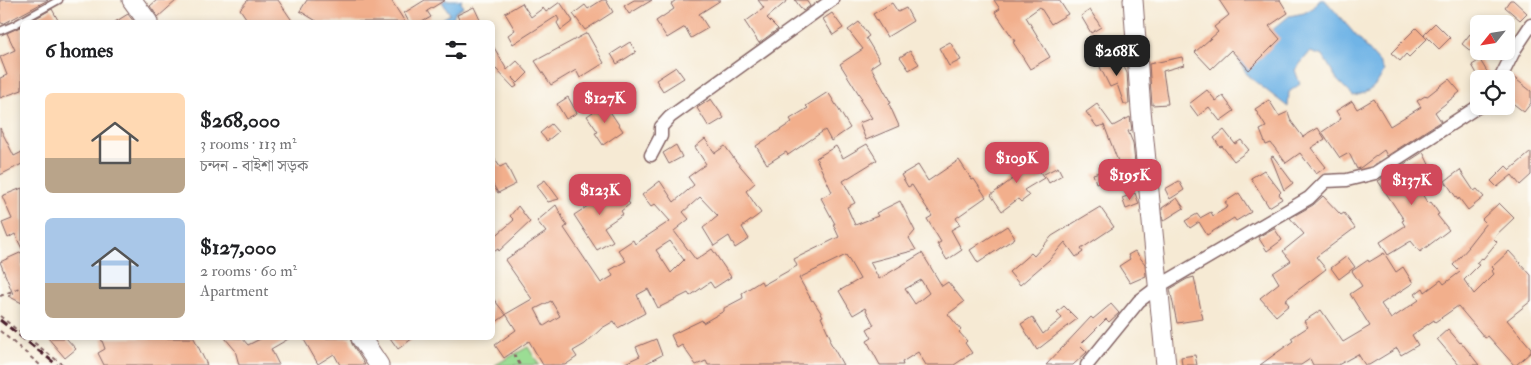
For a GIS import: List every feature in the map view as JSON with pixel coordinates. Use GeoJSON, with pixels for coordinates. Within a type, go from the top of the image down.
{"type":"FeatureCollection","features":[{"type":"Feature","properties":{"kind":"main road"},"geometry":{"type":"LineString","coordinates":[[132,0],[147,20]]}},
{"type":"Feature","properties":{"kind":"main road"},"geometry":{"type":"LineString","coordinates":[[1133,0],[1141,110],[1166,365]]}},
{"type":"Feature","properties":{"kind":"main road"},"geometry":{"type":"LineString","coordinates":[[362,340],[379,365]]}},
{"type":"Feature","properties":{"kind":"street"},"geometry":{"type":"LineString","coordinates":[[651,155],[661,136],[661,127],[670,117],[832,0]]}},
{"type":"Feature","properties":{"kind":"street"},"geometry":{"type":"LineString","coordinates":[[1504,70],[1515,49],[1531,25]]}},
{"type":"Feature","properties":{"kind":"street"},"geometry":{"type":"LineString","coordinates":[[1087,365],[1139,301],[1159,286],[1308,198],[1326,181],[1347,180],[1375,174],[1470,112]]}},
{"type":"Feature","properties":{"kind":"lane"},"geometry":{"type":"LineString","coordinates":[[21,20],[60,0]]}},
{"type":"Feature","properties":{"kind":"lane"},"geometry":{"type":"LineString","coordinates":[[0,31],[20,21]]}},
{"type":"Feature","properties":{"kind":"path"},"geometry":{"type":"LineString","coordinates":[[0,296],[20,288]]}},
{"type":"Feature","properties":{"kind":"path"},"geometry":{"type":"LineString","coordinates":[[0,316],[20,332]]}},
{"type":"Feature","properties":{"kind":"path"},"geometry":{"type":"LineString","coordinates":[[0,331],[40,365]]}},
{"type":"Feature","properties":{"kind":"path"},"geometry":{"type":"LineString","coordinates":[[31,340],[63,365]]}},
{"type":"Feature","properties":{"kind":"path"},"geometry":{"type":"LineString","coordinates":[[514,354],[520,365]]}},
{"type":"Feature","properties":{"kind":"green space"},"geometry":{"type":"Polygon","coordinates":[[[528,347],[539,365],[495,365],[528,347]]]}},
{"type":"Feature","properties":{"kind":"water"},"geometry":{"type":"Polygon","coordinates":[[[441,0],[462,0],[463,7],[455,12],[454,20],[440,20],[450,14],[441,0]]]}},
{"type":"Feature","properties":{"kind":"water"},"geometry":{"type":"Polygon","coordinates":[[[1320,0],[1325,0],[1380,63],[1384,71],[1372,88],[1364,93],[1353,96],[1338,81],[1323,56],[1310,52],[1295,70],[1300,84],[1289,92],[1288,107],[1248,76],[1238,59],[1289,16],[1304,13],[1313,8],[1320,0]]]}},
{"type":"Feature","properties":{"kind":"building"},"geometry":{"type":"Polygon","coordinates":[[[0,0],[48,0],[3,24],[0,22],[0,0]]]}},
{"type":"Feature","properties":{"kind":"building"},"geometry":{"type":"Polygon","coordinates":[[[157,0],[177,0],[158,17],[150,6],[157,0]]]}},
{"type":"Feature","properties":{"kind":"building"},"geometry":{"type":"Polygon","coordinates":[[[248,0],[278,0],[292,20],[250,20],[240,9],[248,0]]]}},
{"type":"Feature","properties":{"kind":"building"},"geometry":{"type":"Polygon","coordinates":[[[307,0],[391,0],[404,20],[315,20],[300,11],[307,0]]]}},
{"type":"Feature","properties":{"kind":"building"},"geometry":{"type":"Polygon","coordinates":[[[425,0],[445,0],[427,11],[431,17],[426,20],[408,20],[404,13],[425,0]]]}},
{"type":"Feature","properties":{"kind":"building"},"geometry":{"type":"Polygon","coordinates":[[[602,0],[606,0],[613,12],[585,30],[573,14],[585,5],[588,9],[602,0]]]}},
{"type":"Feature","properties":{"kind":"building"},"geometry":{"type":"Polygon","coordinates":[[[634,0],[652,0],[629,14],[624,6],[634,0]]]}},
{"type":"Feature","properties":{"kind":"building"},"geometry":{"type":"Polygon","coordinates":[[[676,0],[721,0],[699,14],[708,28],[691,38],[685,27],[667,38],[656,21],[674,9],[671,4],[676,0]]]}},
{"type":"Feature","properties":{"kind":"building"},"geometry":{"type":"Polygon","coordinates":[[[758,0],[788,0],[767,18],[778,29],[759,43],[745,22],[764,8],[758,0]]]}},
{"type":"Feature","properties":{"kind":"building"},"geometry":{"type":"Polygon","coordinates":[[[795,0],[806,0],[810,6],[803,11],[795,0]]]}},
{"type":"Feature","properties":{"kind":"building"},"geometry":{"type":"Polygon","coordinates":[[[994,0],[1059,0],[1068,14],[1051,24],[1040,7],[1026,17],[1050,57],[1030,69],[1013,42],[1015,41],[995,12],[1000,9],[994,0]]]}},
{"type":"Feature","properties":{"kind":"building"},"geometry":{"type":"Polygon","coordinates":[[[1219,0],[1280,0],[1288,13],[1269,26],[1280,39],[1249,70],[1231,50],[1211,69],[1195,52],[1218,32],[1214,27],[1229,15],[1219,0]]]}},
{"type":"Feature","properties":{"kind":"building"},"geometry":{"type":"Polygon","coordinates":[[[1510,0],[1513,0],[1527,13],[1520,20],[1505,7],[1510,0]]]}},
{"type":"Feature","properties":{"kind":"building"},"geometry":{"type":"Polygon","coordinates":[[[560,2],[573,21],[561,30],[557,23],[559,20],[557,16],[513,44],[508,35],[515,30],[505,13],[522,3],[531,17],[543,8],[546,12],[560,2]]]}},
{"type":"Feature","properties":{"kind":"building"},"geometry":{"type":"Polygon","coordinates":[[[892,3],[898,12],[906,8],[913,21],[887,37],[873,14],[892,3]]]}},
{"type":"Feature","properties":{"kind":"building"},"geometry":{"type":"Polygon","coordinates":[[[474,7],[480,20],[459,20],[457,15],[474,7]]]}},
{"type":"Feature","properties":{"kind":"building"},"geometry":{"type":"Polygon","coordinates":[[[52,9],[58,20],[33,20],[52,9]]]}},
{"type":"Feature","properties":{"kind":"building"},"geometry":{"type":"Polygon","coordinates":[[[1090,10],[1101,27],[1091,33],[1081,16],[1090,10]]]}},
{"type":"Feature","properties":{"kind":"building"},"geometry":{"type":"Polygon","coordinates":[[[832,13],[843,28],[833,35],[823,19],[832,13]]]}},
{"type":"Feature","properties":{"kind":"building"},"geometry":{"type":"Polygon","coordinates":[[[128,14],[132,20],[118,20],[128,14]]]}},
{"type":"Feature","properties":{"kind":"building"},"geometry":{"type":"Polygon","coordinates":[[[859,22],[869,36],[866,38],[880,61],[871,67],[891,103],[889,104],[899,126],[866,140],[859,123],[872,118],[840,64],[863,49],[848,30],[859,22]]]}},
{"type":"Feature","properties":{"kind":"building"},"geometry":{"type":"Polygon","coordinates":[[[1435,23],[1450,38],[1439,49],[1424,34],[1435,23]]]}},
{"type":"Feature","properties":{"kind":"building"},"geometry":{"type":"Polygon","coordinates":[[[20,27],[20,91],[0,98],[0,78],[7,75],[0,57],[15,50],[7,33],[20,27]]]}},
{"type":"Feature","properties":{"kind":"building"},"geometry":{"type":"Polygon","coordinates":[[[1416,28],[1427,39],[1409,57],[1406,54],[1400,61],[1391,53],[1416,28]]]}},
{"type":"Feature","properties":{"kind":"building"},"geometry":{"type":"Polygon","coordinates":[[[587,33],[604,63],[580,78],[576,70],[551,85],[535,61],[587,33]]]}},
{"type":"Feature","properties":{"kind":"building"},"geometry":{"type":"Polygon","coordinates":[[[1470,34],[1470,51],[1462,44],[1470,34]]]}},
{"type":"Feature","properties":{"kind":"building"},"geometry":{"type":"Polygon","coordinates":[[[630,42],[636,52],[617,64],[611,54],[630,42]]]}},
{"type":"Feature","properties":{"kind":"building"},"geometry":{"type":"Polygon","coordinates":[[[950,42],[961,60],[949,66],[939,48],[950,42]]]}},
{"type":"Feature","properties":{"kind":"building"},"geometry":{"type":"Polygon","coordinates":[[[495,49],[507,70],[517,61],[528,73],[518,83],[512,77],[517,86],[514,88],[496,69],[495,49]]]}},
{"type":"Feature","properties":{"kind":"building"},"geometry":{"type":"Polygon","coordinates":[[[910,51],[919,64],[909,70],[900,57],[910,51]]]}},
{"type":"Feature","properties":{"kind":"building"},"geometry":{"type":"Polygon","coordinates":[[[1119,57],[1127,73],[1129,104],[1124,104],[1117,84],[1110,87],[1100,67],[1119,57]]]}},
{"type":"Feature","properties":{"kind":"building"},"geometry":{"type":"Polygon","coordinates":[[[1182,57],[1184,65],[1163,71],[1168,104],[1152,105],[1149,64],[1182,57]]]}},
{"type":"Feature","properties":{"kind":"building"},"geometry":{"type":"Polygon","coordinates":[[[1480,60],[1486,70],[1475,70],[1472,65],[1480,60]]]}},
{"type":"Feature","properties":{"kind":"building"},"geometry":{"type":"Polygon","coordinates":[[[676,67],[684,78],[663,91],[656,80],[676,67]]]}},
{"type":"Feature","properties":{"kind":"building"},"geometry":{"type":"Polygon","coordinates":[[[1449,79],[1460,92],[1435,112],[1441,121],[1387,156],[1384,150],[1360,168],[1357,169],[1349,153],[1340,158],[1322,132],[1341,119],[1336,111],[1352,101],[1357,109],[1374,99],[1390,126],[1421,107],[1417,101],[1426,97],[1449,79]]]}},
{"type":"Feature","properties":{"kind":"building"},"geometry":{"type":"Polygon","coordinates":[[[1515,79],[1531,91],[1531,103],[1524,112],[1515,105],[1515,79]]]}},
{"type":"Feature","properties":{"kind":"building"},"geometry":{"type":"Polygon","coordinates":[[[1207,90],[1216,101],[1223,96],[1234,111],[1220,121],[1209,107],[1198,116],[1189,104],[1207,90]]]}},
{"type":"Feature","properties":{"kind":"building"},"geometry":{"type":"Polygon","coordinates":[[[828,92],[850,128],[831,141],[825,130],[788,155],[786,152],[767,164],[756,146],[792,122],[790,119],[828,92]]]}},
{"type":"Feature","properties":{"kind":"building"},"geometry":{"type":"Polygon","coordinates":[[[568,97],[577,113],[566,119],[557,104],[568,97]]]}},
{"type":"Feature","properties":{"kind":"building"},"geometry":{"type":"Polygon","coordinates":[[[711,99],[724,118],[709,127],[697,108],[711,99]]]}},
{"type":"Feature","properties":{"kind":"building"},"geometry":{"type":"Polygon","coordinates":[[[1269,100],[1279,116],[1288,112],[1291,121],[1303,137],[1318,128],[1325,139],[1311,148],[1326,167],[1316,174],[1300,153],[1286,163],[1271,143],[1266,145],[1260,130],[1266,127],[1255,109],[1269,100]]]}},
{"type":"Feature","properties":{"kind":"building"},"geometry":{"type":"Polygon","coordinates":[[[605,104],[623,131],[603,145],[595,133],[598,132],[587,116],[605,104]]]}},
{"type":"Feature","properties":{"kind":"building"},"geometry":{"type":"Polygon","coordinates":[[[1097,104],[1113,126],[1130,117],[1132,130],[1128,131],[1133,143],[1136,173],[1124,177],[1104,125],[1097,127],[1086,112],[1097,104]]]}},
{"type":"Feature","properties":{"kind":"building"},"geometry":{"type":"Polygon","coordinates":[[[551,124],[558,132],[547,141],[540,133],[551,124]]]}},
{"type":"Feature","properties":{"kind":"building"},"geometry":{"type":"Polygon","coordinates":[[[0,128],[14,156],[20,153],[20,165],[0,175],[0,128]]]}},
{"type":"Feature","properties":{"kind":"building"},"geometry":{"type":"Polygon","coordinates":[[[1224,130],[1235,144],[1241,140],[1249,150],[1234,161],[1214,138],[1224,130]]]}},
{"type":"Feature","properties":{"kind":"building"},"geometry":{"type":"Polygon","coordinates":[[[705,139],[715,153],[725,146],[755,183],[746,191],[761,213],[742,227],[749,239],[735,248],[729,236],[714,246],[703,228],[718,216],[700,197],[683,212],[689,219],[674,231],[696,260],[712,249],[731,277],[714,288],[710,282],[690,296],[688,293],[658,308],[648,289],[637,295],[645,313],[618,328],[614,321],[602,328],[585,344],[573,351],[577,357],[565,365],[543,365],[529,341],[504,358],[495,345],[516,330],[506,314],[532,299],[505,260],[546,232],[537,221],[556,205],[567,226],[564,228],[601,283],[613,276],[610,270],[626,261],[618,250],[633,240],[635,244],[670,221],[655,204],[651,207],[642,195],[660,181],[674,202],[694,185],[688,177],[706,164],[695,147],[705,139]],[[670,241],[656,250],[671,273],[684,260],[670,241]],[[551,301],[535,309],[544,326],[560,316],[551,301]]]}},
{"type":"Feature","properties":{"kind":"building"},"geometry":{"type":"Polygon","coordinates":[[[867,144],[877,160],[843,181],[855,203],[847,207],[855,225],[878,216],[876,213],[900,201],[915,231],[909,238],[916,250],[870,262],[879,279],[922,253],[942,286],[948,282],[964,302],[948,314],[961,330],[959,332],[967,341],[965,343],[972,353],[954,365],[926,365],[918,352],[902,362],[903,365],[880,365],[867,341],[872,338],[867,329],[874,325],[865,308],[853,315],[839,291],[860,279],[846,255],[799,278],[823,316],[821,317],[831,339],[829,340],[843,365],[708,365],[706,361],[696,365],[682,345],[677,348],[671,335],[702,320],[703,323],[724,311],[724,308],[743,298],[742,293],[761,281],[763,285],[797,266],[794,259],[839,237],[833,224],[835,224],[821,198],[832,192],[816,158],[836,146],[843,158],[867,144]],[[921,280],[905,289],[915,304],[929,293],[921,280]]]}},
{"type":"Feature","properties":{"kind":"building"},"geometry":{"type":"Polygon","coordinates":[[[676,145],[682,157],[669,164],[663,153],[676,145]]]}},
{"type":"Feature","properties":{"kind":"building"},"geometry":{"type":"Polygon","coordinates":[[[1423,152],[1435,177],[1418,187],[1428,204],[1431,202],[1439,214],[1437,215],[1449,230],[1420,252],[1411,241],[1388,255],[1380,242],[1405,226],[1402,221],[1404,220],[1378,181],[1423,152]]]}},
{"type":"Feature","properties":{"kind":"building"},"geometry":{"type":"Polygon","coordinates":[[[1531,152],[1531,175],[1520,185],[1512,175],[1497,187],[1491,181],[1506,166],[1510,170],[1531,152]]]}},
{"type":"Feature","properties":{"kind":"building"},"geometry":{"type":"Polygon","coordinates":[[[1273,156],[1293,183],[1284,190],[1271,157],[1273,156]]]}},
{"type":"Feature","properties":{"kind":"building"},"geometry":{"type":"Polygon","coordinates":[[[1009,157],[1019,170],[1034,162],[1044,178],[1024,190],[1029,196],[1021,202],[1018,199],[1002,211],[991,195],[1014,178],[1002,162],[1009,157]]]}},
{"type":"Feature","properties":{"kind":"building"},"geometry":{"type":"Polygon","coordinates":[[[495,160],[500,167],[506,164],[516,184],[498,193],[495,188],[495,160]]]}},
{"type":"Feature","properties":{"kind":"building"},"geometry":{"type":"Polygon","coordinates":[[[959,160],[986,197],[956,218],[960,225],[951,230],[962,250],[947,260],[937,244],[941,242],[927,219],[932,216],[912,185],[908,187],[901,175],[918,165],[928,181],[959,160]]]}},
{"type":"Feature","properties":{"kind":"building"},"geometry":{"type":"Polygon","coordinates":[[[1058,167],[1062,175],[1049,183],[1044,174],[1058,167]]]}},
{"type":"Feature","properties":{"kind":"building"},"geometry":{"type":"Polygon","coordinates":[[[1106,170],[1108,179],[1096,183],[1093,174],[1106,170]]]}},
{"type":"Feature","properties":{"kind":"building"},"geometry":{"type":"Polygon","coordinates":[[[1264,170],[1281,192],[1279,194],[1282,199],[1269,207],[1251,178],[1264,170]]]}},
{"type":"Feature","properties":{"kind":"building"},"geometry":{"type":"Polygon","coordinates":[[[1460,170],[1474,191],[1477,189],[1484,197],[1468,210],[1459,198],[1458,200],[1445,181],[1460,170]]]}},
{"type":"Feature","properties":{"kind":"building"},"geometry":{"type":"Polygon","coordinates":[[[545,180],[559,199],[548,202],[536,186],[545,180]]]}},
{"type":"Feature","properties":{"kind":"building"},"geometry":{"type":"Polygon","coordinates":[[[1179,181],[1184,190],[1170,199],[1165,189],[1179,181]]]}},
{"type":"Feature","properties":{"kind":"building"},"geometry":{"type":"Polygon","coordinates":[[[597,183],[608,201],[613,197],[616,203],[623,196],[630,204],[621,211],[623,214],[604,227],[613,241],[597,250],[574,215],[591,204],[582,195],[597,183]]]}},
{"type":"Feature","properties":{"kind":"building"},"geometry":{"type":"Polygon","coordinates":[[[20,189],[20,245],[15,234],[8,238],[2,223],[12,219],[2,196],[20,189]]]}},
{"type":"Feature","properties":{"kind":"building"},"geometry":{"type":"Polygon","coordinates":[[[1135,193],[1139,204],[1126,209],[1122,198],[1135,193]]]}},
{"type":"Feature","properties":{"kind":"building"},"geometry":{"type":"Polygon","coordinates":[[[1239,193],[1251,212],[1236,221],[1234,218],[1207,235],[1199,222],[1190,228],[1185,221],[1197,214],[1200,218],[1211,212],[1213,216],[1228,207],[1225,202],[1239,193]]]}},
{"type":"Feature","properties":{"kind":"building"},"geometry":{"type":"Polygon","coordinates":[[[1323,196],[1341,215],[1344,213],[1355,228],[1316,257],[1326,269],[1285,300],[1289,305],[1276,316],[1260,298],[1279,283],[1273,273],[1291,261],[1283,251],[1304,234],[1290,218],[1313,205],[1323,196]]]}},
{"type":"Feature","properties":{"kind":"building"},"geometry":{"type":"Polygon","coordinates":[[[1177,198],[1184,208],[1163,221],[1162,208],[1177,198]]]}},
{"type":"Feature","properties":{"kind":"building"},"geometry":{"type":"Polygon","coordinates":[[[1499,203],[1514,218],[1493,238],[1497,242],[1483,259],[1476,263],[1479,265],[1464,280],[1474,294],[1494,274],[1492,267],[1509,251],[1531,275],[1531,301],[1507,320],[1531,348],[1531,352],[1516,365],[1488,336],[1485,338],[1458,306],[1412,335],[1418,345],[1401,355],[1397,348],[1369,365],[1365,365],[1358,354],[1338,365],[1313,365],[1310,359],[1301,365],[1260,365],[1293,341],[1291,338],[1308,327],[1304,321],[1321,310],[1343,342],[1370,326],[1350,294],[1362,286],[1352,271],[1368,260],[1369,262],[1384,253],[1396,272],[1403,267],[1413,283],[1381,304],[1391,319],[1419,300],[1415,294],[1423,288],[1425,292],[1441,280],[1444,284],[1460,272],[1453,265],[1486,223],[1482,219],[1499,203]]]}},
{"type":"Feature","properties":{"kind":"building"},"geometry":{"type":"Polygon","coordinates":[[[518,206],[530,222],[499,251],[498,249],[495,251],[495,236],[514,220],[510,216],[518,206]]]}},
{"type":"Feature","properties":{"kind":"building"},"geometry":{"type":"Polygon","coordinates":[[[1100,207],[1114,227],[1081,249],[1083,252],[1076,257],[1065,242],[1049,260],[1020,285],[1009,272],[1031,253],[1034,256],[1052,236],[1100,207]]]}},
{"type":"Feature","properties":{"kind":"building"},"geometry":{"type":"Polygon","coordinates":[[[1007,226],[1015,238],[978,263],[970,250],[1007,226]]]}},
{"type":"Feature","properties":{"kind":"building"},"geometry":{"type":"Polygon","coordinates":[[[1274,228],[1282,240],[1267,251],[1258,237],[1274,228]]]}},
{"type":"Feature","properties":{"kind":"building"},"geometry":{"type":"Polygon","coordinates":[[[1135,251],[1145,264],[1146,276],[1130,283],[1119,266],[1130,259],[1128,255],[1135,251]]]}},
{"type":"Feature","properties":{"kind":"building"},"geometry":{"type":"Polygon","coordinates":[[[20,253],[20,302],[8,296],[13,294],[0,262],[20,253]]]}},
{"type":"Feature","properties":{"kind":"building"},"geometry":{"type":"Polygon","coordinates":[[[1347,256],[1355,267],[1339,279],[1331,268],[1347,256]]]}},
{"type":"Feature","properties":{"kind":"building"},"geometry":{"type":"Polygon","coordinates":[[[1194,277],[1203,319],[1177,323],[1170,289],[1194,277]]]}},
{"type":"Feature","properties":{"kind":"building"},"geometry":{"type":"Polygon","coordinates":[[[495,301],[506,315],[495,323],[495,301]]]}},
{"type":"Feature","properties":{"kind":"building"},"geometry":{"type":"Polygon","coordinates":[[[1111,304],[1119,313],[1109,322],[1106,319],[1080,345],[1087,352],[1073,365],[1046,365],[1091,317],[1093,319],[1111,304]]]}},
{"type":"Feature","properties":{"kind":"building"},"geometry":{"type":"Polygon","coordinates":[[[1064,306],[1077,319],[1037,350],[1021,324],[1032,317],[1043,334],[1062,318],[1057,312],[1064,306]]]}},
{"type":"Feature","properties":{"kind":"building"},"geometry":{"type":"Polygon","coordinates":[[[1448,329],[1479,365],[1459,365],[1437,339],[1448,329]]]}},
{"type":"Feature","properties":{"kind":"building"},"geometry":{"type":"Polygon","coordinates":[[[656,339],[662,355],[643,365],[621,365],[640,356],[636,347],[656,339]]]}},
{"type":"Feature","properties":{"kind":"building"},"geometry":{"type":"Polygon","coordinates":[[[50,340],[68,340],[76,349],[65,358],[50,340]]]}},
{"type":"Feature","properties":{"kind":"building"},"geometry":{"type":"Polygon","coordinates":[[[102,340],[195,340],[207,365],[104,365],[98,353],[105,349],[102,340]]]}},
{"type":"Feature","properties":{"kind":"building"},"geometry":{"type":"Polygon","coordinates":[[[227,340],[244,340],[248,345],[258,340],[287,340],[271,349],[279,365],[239,365],[235,350],[227,340]]]}},
{"type":"Feature","properties":{"kind":"building"},"geometry":{"type":"Polygon","coordinates":[[[304,340],[351,340],[365,365],[340,365],[334,354],[318,364],[304,340]]]}},
{"type":"Feature","properties":{"kind":"building"},"geometry":{"type":"Polygon","coordinates":[[[391,340],[410,340],[398,349],[391,340]]]}},
{"type":"Feature","properties":{"kind":"building"},"geometry":{"type":"Polygon","coordinates":[[[1195,355],[1197,365],[1182,365],[1181,357],[1195,355]]]}},
{"type":"Feature","properties":{"kind":"railway"},"geometry":{"type":"LineString","coordinates":[[0,320],[20,336]]}},
{"type":"Feature","properties":{"kind":"railway"},"geometry":{"type":"LineString","coordinates":[[25,340],[57,365]]}}]}
